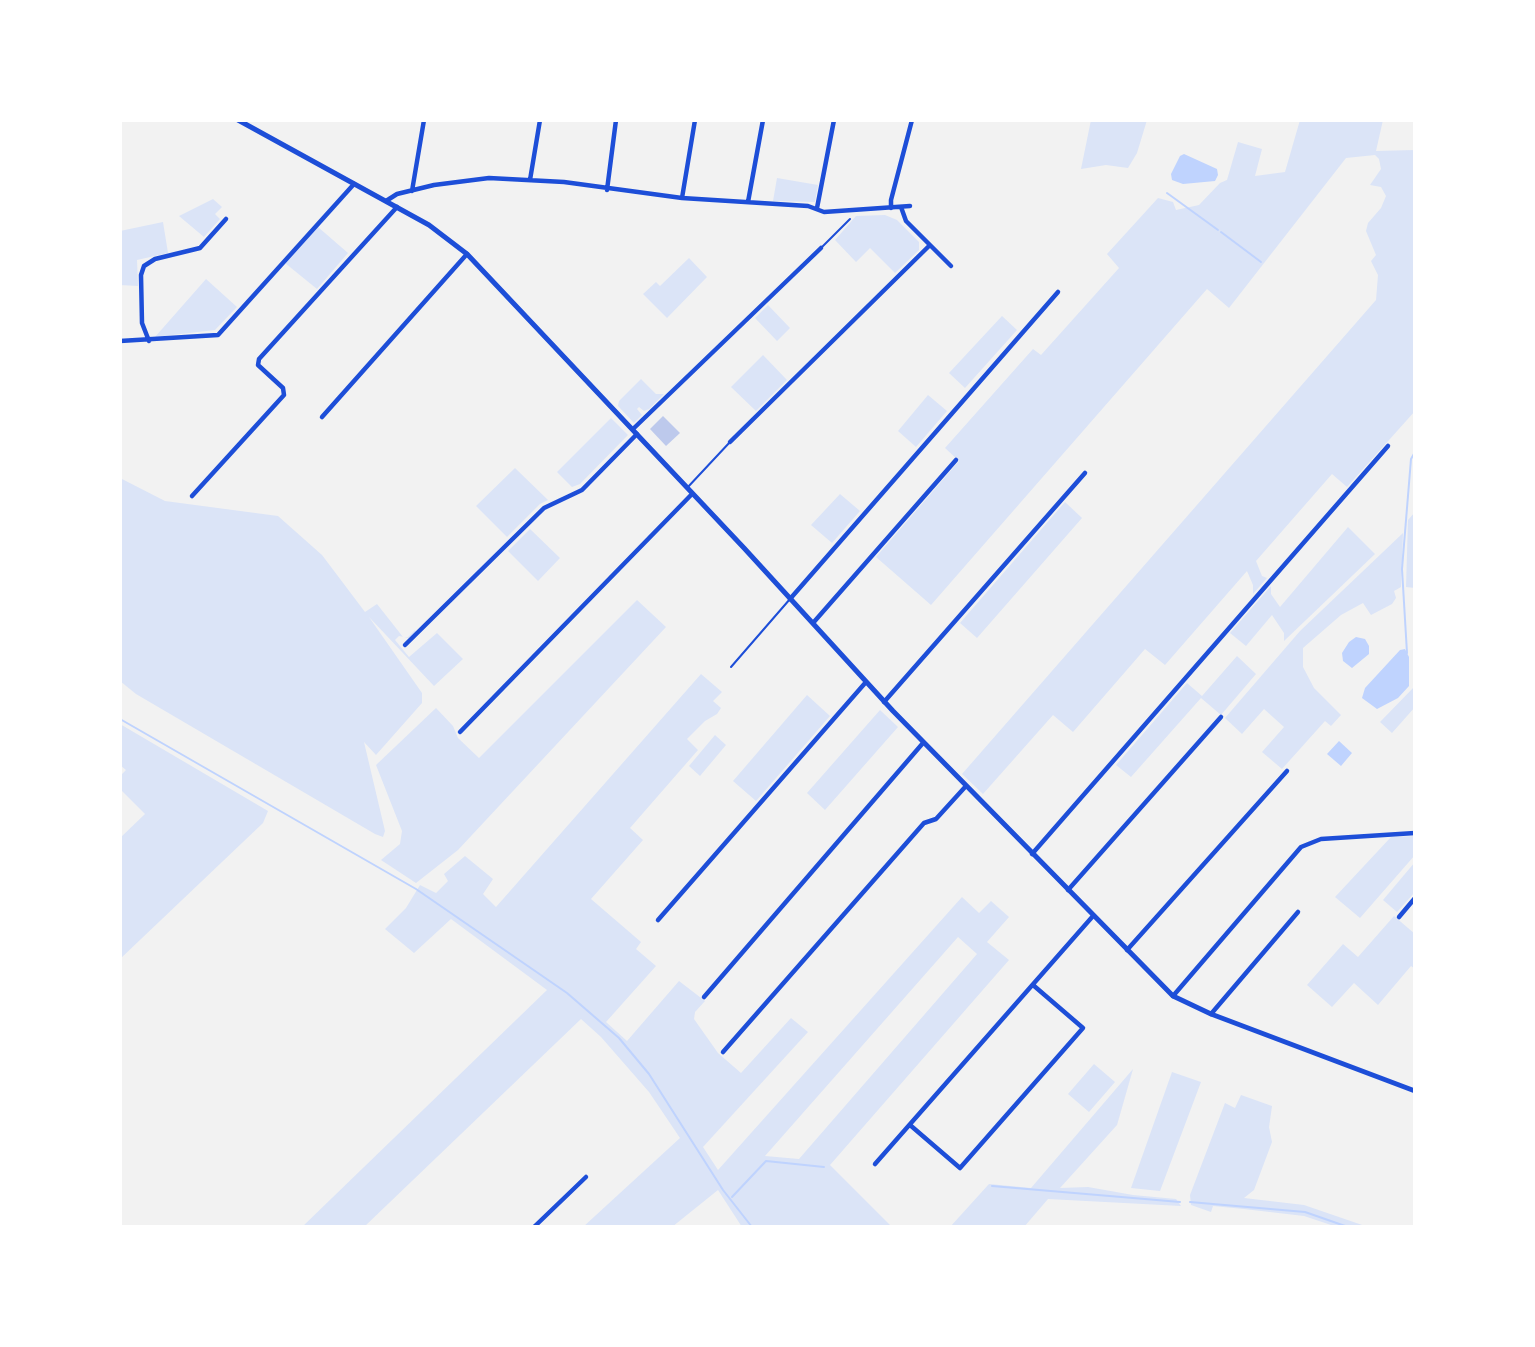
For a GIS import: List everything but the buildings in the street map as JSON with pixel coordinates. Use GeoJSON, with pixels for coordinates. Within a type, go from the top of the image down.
{"type":"FeatureCollection","features":[{"type":"Feature","properties":{"kind":"street"},"geometry":{"type":"LineString","coordinates":[[238,120],[429,225],[467,254],[813,622],[884,702],[1173,996],[1211,1014],[1415,1091]]}},
{"type":"Feature","properties":{"kind":"street"},"geometry":{"type":"LineString","coordinates":[[412,190],[424,120]]}},
{"type":"Feature","properties":{"kind":"street"},"geometry":{"type":"LineString","coordinates":[[530,180],[540,120]]}},
{"type":"Feature","properties":{"kind":"street"},"geometry":{"type":"LineString","coordinates":[[607,190],[616,120]]}},
{"type":"Feature","properties":{"kind":"street"},"geometry":{"type":"LineString","coordinates":[[682,198],[694,120]]}},
{"type":"Feature","properties":{"kind":"street"},"geometry":{"type":"LineString","coordinates":[[748,202],[763,120]]}},
{"type":"Feature","properties":{"kind":"street"},"geometry":{"type":"LineString","coordinates":[[817,208],[834,120]]}},
{"type":"Feature","properties":{"kind":"street"},"geometry":{"type":"LineString","coordinates":[[891,208],[891,200],[912,120]]}},
{"type":"Feature","properties":{"kind":"street"},"geometry":{"type":"LineString","coordinates":[[386,201],[397,194],[412,190],[489,178],[530,180],[682,198],[817,208],[825,212],[910,206]]}},
{"type":"Feature","properties":{"kind":"street"},"geometry":{"type":"LineString","coordinates":[[120,342],[218,335],[354,184]]}},
{"type":"Feature","properties":{"kind":"street"},"geometry":{"type":"LineString","coordinates":[[192,496],[284,396],[283,388],[258,365],[259,359],[397,207]]}},
{"type":"Feature","properties":{"kind":"street"},"geometry":{"type":"LineString","coordinates":[[901,207],[904,218],[951,266]]}},
{"type":"Feature","properties":{"kind":"street"},"geometry":{"type":"LineString","coordinates":[[149,341],[142,323],[142,270],[150,261],[200,248],[226,219]]}},
{"type":"Feature","properties":{"kind":"street"},"geometry":{"type":"LineString","coordinates":[[730,442],[930,245]]}},
{"type":"Feature","properties":{"kind":"street"},"geometry":{"type":"LineString","coordinates":[[405,645],[544,508],[582,490],[635,432],[821,248]]}},
{"type":"Feature","properties":{"kind":"street"},"geometry":{"type":"LineString","coordinates":[[322,417],[467,254]]}},
{"type":"Feature","properties":{"kind":"street"},"geometry":{"type":"LineString","coordinates":[[790,598],[1058,292]]}},
{"type":"Feature","properties":{"kind":"street"},"geometry":{"type":"LineString","coordinates":[[1032,854],[1388,446]]}},
{"type":"Feature","properties":{"kind":"street"},"geometry":{"type":"LineString","coordinates":[[813,622],[956,459]]}},
{"type":"Feature","properties":{"kind":"street"},"geometry":{"type":"LineString","coordinates":[[884,702],[1085,473]]}},
{"type":"Feature","properties":{"kind":"street"},"geometry":{"type":"LineString","coordinates":[[460,732],[692,494]]}},
{"type":"Feature","properties":{"kind":"street"},"geometry":{"type":"LineString","coordinates":[[658,920],[866,682]]}},
{"type":"Feature","properties":{"kind":"street"},"geometry":{"type":"LineString","coordinates":[[1068,890],[1221,717]]}},
{"type":"Feature","properties":{"kind":"street"},"geometry":{"type":"LineString","coordinates":[[704,997],[924,743]]}},
{"type":"Feature","properties":{"kind":"street"},"geometry":{"type":"LineString","coordinates":[[1127,950],[1287,771]]}},
{"type":"Feature","properties":{"kind":"street"},"geometry":{"type":"LineString","coordinates":[[723,1052],[924,823],[936,819],[966,786]]}},
{"type":"Feature","properties":{"kind":"street"},"geometry":{"type":"LineString","coordinates":[[1173,996],[1306,844],[1341,837],[1415,833]]}},
{"type":"Feature","properties":{"kind":"street"},"geometry":{"type":"LineString","coordinates":[[1399,916],[1415,898]]}},
{"type":"Feature","properties":{"kind":"street"},"geometry":{"type":"LineString","coordinates":[[1211,1014],[1298,912]]}},
{"type":"Feature","properties":{"kind":"street"},"geometry":{"type":"LineString","coordinates":[[875,1164],[1093,916]]}},
{"type":"Feature","properties":{"kind":"street"},"geometry":{"type":"LineString","coordinates":[[910,1125],[960,1168],[1083,1028],[1033,985]]}},
{"type":"Feature","properties":{"kind":"street"},"geometry":{"type":"LineString","coordinates":[[534,1227],[585,1177]]}},
{"type":"Feature","properties":{"kind":"lane"},"geometry":{"type":"LineString","coordinates":[[821,248],[850,219]]}},
{"type":"Feature","properties":{"kind":"lane"},"geometry":{"type":"LineString","coordinates":[[687,488],[730,442]]}},
{"type":"Feature","properties":{"kind":"lane"},"geometry":{"type":"LineString","coordinates":[[731,667],[790,598]]}},
{"type":"Feature","properties":{"kind":"shaded area"},"geometry":{"type":"Polygon","coordinates":[[[1091,120],[1147,120],[1137,153],[1128,168],[1106,165],[1081,169],[1091,120]]]}},
{"type":"Feature","properties":{"kind":"shaded area"},"geometry":{"type":"Polygon","coordinates":[[[1300,120],[1383,120],[1376,151],[1415,150],[1415,411],[1347,487],[1332,474],[1256,561],[1262,576],[1267,578],[1253,594],[1253,585],[1247,571],[1165,665],[1145,649],[1073,732],[1053,715],[983,794],[962,774],[1376,300],[1378,275],[1371,261],[1376,255],[1366,231],[1368,223],[1381,208],[1386,196],[1381,187],[1370,185],[1381,169],[1379,159],[1375,155],[1346,158],[1229,308],[1207,289],[931,605],[876,557],[959,461],[945,448],[1033,349],[1041,355],[1119,268],[1107,254],[1158,198],[1173,202],[1176,210],[1199,205],[1220,183],[1227,180],[1238,142],[1262,149],[1255,176],[1285,172],[1300,120]]]}},
{"type":"Feature","properties":{"kind":"shaded area"},"geometry":{"type":"Polygon","coordinates":[[[777,178],[818,185],[815,202],[773,201],[777,178]]]}},
{"type":"Feature","properties":{"kind":"shaded area"},"geometry":{"type":"Polygon","coordinates":[[[213,199],[222,207],[215,214],[220,219],[204,237],[179,216],[213,199]]]}},
{"type":"Feature","properties":{"kind":"shaded area"},"geometry":{"type":"Polygon","coordinates":[[[885,215],[897,220],[919,242],[919,250],[895,273],[870,248],[856,262],[835,240],[856,216],[885,215]]]}},
{"type":"Feature","properties":{"kind":"shaded area"},"geometry":{"type":"Polygon","coordinates":[[[163,222],[168,253],[137,260],[138,286],[120,285],[120,231],[163,222]]]}},
{"type":"Feature","properties":{"kind":"shaded area"},"geometry":{"type":"Polygon","coordinates":[[[318,227],[348,253],[317,289],[285,263],[318,227]]]}},
{"type":"Feature","properties":{"kind":"shaded area"},"geometry":{"type":"Polygon","coordinates":[[[689,258],[707,277],[667,318],[643,294],[656,282],[660,286],[689,258]]]}},
{"type":"Feature","properties":{"kind":"shaded area"},"geometry":{"type":"Polygon","coordinates":[[[206,279],[237,307],[215,330],[155,337],[206,279]]]}},
{"type":"Feature","properties":{"kind":"shaded area"},"geometry":{"type":"Polygon","coordinates":[[[768,305],[790,328],[777,341],[755,318],[768,305]]]}},
{"type":"Feature","properties":{"kind":"shaded area"},"geometry":{"type":"Polygon","coordinates":[[[1002,316],[1017,330],[965,388],[949,373],[1002,316]]]}},
{"type":"Feature","properties":{"kind":"shaded area"},"geometry":{"type":"Polygon","coordinates":[[[763,355],[787,380],[756,411],[731,387],[763,355]]]}},
{"type":"Feature","properties":{"kind":"shaded area"},"geometry":{"type":"Polygon","coordinates":[[[641,379],[656,394],[664,394],[649,409],[644,411],[639,407],[637,409],[642,415],[634,423],[618,406],[619,401],[641,379]]]}},
{"type":"Feature","properties":{"kind":"shaded area"},"geometry":{"type":"Polygon","coordinates":[[[928,395],[947,411],[916,447],[898,431],[928,395]]]}},
{"type":"Feature","properties":{"kind":"shaded area"},"geometry":{"type":"Polygon","coordinates":[[[611,418],[628,435],[580,484],[572,487],[557,472],[611,418]]]}},
{"type":"Feature","properties":{"kind":"shaded area"},"geometry":{"type":"Polygon","coordinates":[[[515,468],[548,500],[540,504],[507,537],[476,506],[515,468]]]}},
{"type":"Feature","properties":{"kind":"shaded area"},"geometry":{"type":"Polygon","coordinates":[[[120,478],[165,501],[278,516],[322,555],[365,612],[377,604],[403,637],[399,636],[395,640],[409,657],[437,633],[463,659],[434,686],[369,617],[422,693],[422,703],[376,755],[364,742],[385,831],[383,837],[136,694],[120,681],[120,478]]]}},
{"type":"Feature","properties":{"kind":"shaded area"},"geometry":{"type":"Polygon","coordinates":[[[840,494],[860,511],[832,543],[811,525],[840,494]]]}},
{"type":"Feature","properties":{"kind":"shaded area"},"geometry":{"type":"Polygon","coordinates":[[[1065,502],[1082,518],[977,638],[960,623],[1065,502]]]}},
{"type":"Feature","properties":{"kind":"shaded area"},"geometry":{"type":"Polygon","coordinates":[[[1415,512],[1415,588],[1406,587],[1408,520],[1415,512]]]}},
{"type":"Feature","properties":{"kind":"shaded area"},"geometry":{"type":"Polygon","coordinates":[[[1348,527],[1375,554],[1284,641],[1284,633],[1272,615],[1246,646],[1230,633],[1271,586],[1271,594],[1280,607],[1348,527]]]}},
{"type":"Feature","properties":{"kind":"shaded area"},"geometry":{"type":"Polygon","coordinates":[[[530,529],[560,558],[538,581],[508,551],[530,529]]]}},
{"type":"Feature","properties":{"kind":"shaded area"},"geometry":{"type":"Polygon","coordinates":[[[1403,533],[1401,587],[1394,591],[1396,598],[1392,604],[1371,615],[1363,603],[1341,615],[1303,648],[1303,667],[1314,688],[1341,715],[1331,726],[1325,721],[1282,769],[1262,752],[1284,727],[1264,709],[1242,734],[1225,718],[1300,631],[1403,533]]]}},
{"type":"Feature","properties":{"kind":"shaded area"},"geometry":{"type":"Polygon","coordinates":[[[637,600],[666,627],[458,850],[416,883],[381,860],[400,844],[402,831],[376,765],[436,708],[453,726],[458,738],[479,758],[637,600]]]}},
{"type":"Feature","properties":{"kind":"shaded area"},"geometry":{"type":"Polygon","coordinates":[[[1237,656],[1256,674],[1221,715],[1201,698],[1131,777],[1116,765],[1187,683],[1202,696],[1237,656]]]}},
{"type":"Feature","properties":{"kind":"shaded area"},"geometry":{"type":"Polygon","coordinates":[[[701,674],[722,692],[713,701],[721,708],[687,739],[698,750],[630,828],[643,840],[591,899],[641,942],[636,949],[656,966],[606,1022],[627,1041],[679,981],[705,1001],[695,1012],[694,1019],[718,1053],[741,1073],[791,1018],[808,1032],[703,1147],[718,1170],[962,897],[979,913],[991,901],[1009,917],[987,942],[1009,960],[830,1165],[892,1227],[742,1227],[718,1190],[672,1227],[583,1227],[680,1138],[649,1092],[601,1037],[581,1019],[364,1227],[302,1227],[547,990],[451,919],[414,953],[385,929],[406,908],[420,885],[436,893],[448,881],[444,874],[465,856],[493,879],[483,894],[496,907],[701,674]],[[958,937],[765,1156],[799,1159],[977,954],[958,937]]]}},
{"type":"Feature","properties":{"kind":"shaded area"},"geometry":{"type":"Polygon","coordinates":[[[1415,686],[1415,707],[1392,733],[1380,722],[1415,686]]]}},
{"type":"Feature","properties":{"kind":"shaded area"},"geometry":{"type":"Polygon","coordinates":[[[807,695],[830,716],[756,801],[733,781],[807,695]]]}},
{"type":"Feature","properties":{"kind":"shaded area"},"geometry":{"type":"Polygon","coordinates":[[[880,710],[898,727],[825,810],[807,793],[880,710]]]}},
{"type":"Feature","properties":{"kind":"shaded area"},"geometry":{"type":"Polygon","coordinates":[[[120,724],[268,811],[263,823],[120,959],[120,838],[145,814],[120,789],[120,776],[126,770],[120,765],[120,724]]]}},
{"type":"Feature","properties":{"kind":"shaded area"},"geometry":{"type":"Polygon","coordinates":[[[715,735],[726,745],[700,776],[689,766],[715,735]]]}},
{"type":"Feature","properties":{"kind":"shaded area"},"geometry":{"type":"Polygon","coordinates":[[[1415,836],[1415,855],[1360,918],[1335,897],[1391,837],[1415,836]]]}},
{"type":"Feature","properties":{"kind":"shaded area"},"geometry":{"type":"Polygon","coordinates":[[[1415,862],[1415,892],[1397,912],[1383,900],[1415,862]]]}},
{"type":"Feature","properties":{"kind":"shaded area"},"geometry":{"type":"Polygon","coordinates":[[[1394,916],[1415,934],[1415,969],[1411,966],[1378,1005],[1354,983],[1332,1007],[1307,985],[1343,944],[1358,957],[1394,916]]]}},
{"type":"Feature","properties":{"kind":"shaded area"},"geometry":{"type":"Polygon","coordinates":[[[1094,1064],[1115,1082],[1089,1112],[1068,1094],[1094,1064]]]}},
{"type":"Feature","properties":{"kind":"shaded area"},"geometry":{"type":"Polygon","coordinates":[[[1133,1069],[1117,1125],[1060,1188],[1088,1187],[1133,1195],[1176,1199],[1181,1206],[1048,1199],[1024,1227],[950,1227],[989,1184],[1031,1188],[1133,1069]]]}},
{"type":"Feature","properties":{"kind":"shaded area"},"geometry":{"type":"Polygon","coordinates":[[[1172,1072],[1201,1082],[1160,1191],[1131,1188],[1172,1072]]]}},
{"type":"Feature","properties":{"kind":"shaded area"},"geometry":{"type":"Polygon","coordinates":[[[1241,1095],[1272,1106],[1269,1127],[1272,1142],[1254,1190],[1244,1198],[1304,1205],[1368,1227],[1337,1227],[1304,1216],[1213,1206],[1211,1212],[1191,1205],[1190,1195],[1225,1103],[1235,1108],[1241,1095]]]}},
{"type":"Feature","properties":{"kind":"water"},"geometry":{"type":"Polygon","coordinates":[[[1184,154],[1217,169],[1218,175],[1215,181],[1183,184],[1172,180],[1171,174],[1180,156],[1184,154]]]}},
{"type":"Feature","properties":{"kind":"water"},"geometry":{"type":"Polygon","coordinates":[[[1356,637],[1365,639],[1369,646],[1369,654],[1352,668],[1343,661],[1342,653],[1349,642],[1356,637]]]}},
{"type":"Feature","properties":{"kind":"water"},"geometry":{"type":"Polygon","coordinates":[[[1405,649],[1409,657],[1409,686],[1398,698],[1377,709],[1362,698],[1365,688],[1400,650],[1405,649]]]}},
{"type":"Feature","properties":{"kind":"water"},"geometry":{"type":"Polygon","coordinates":[[[1339,741],[1352,753],[1341,766],[1327,754],[1339,741]]]}},
{"type":"Feature","properties":{"kind":"waterway"},"geometry":{"type":"LineString","coordinates":[[1167,193],[1218,230]]}},
{"type":"Feature","properties":{"kind":"waterway"},"geometry":{"type":"LineString","coordinates":[[1221,232],[1261,262]]}},
{"type":"Feature","properties":{"kind":"waterway"},"geometry":{"type":"LineString","coordinates":[[1407,653],[1402,569],[1411,459],[1415,452]]}},
{"type":"Feature","properties":{"kind":"waterway"},"geometry":{"type":"LineString","coordinates":[[120,719],[416,889],[567,993],[619,1038],[649,1074],[723,1190],[752,1227]]}},
{"type":"Feature","properties":{"kind":"waterway"},"geometry":{"type":"LineString","coordinates":[[732,1197],[766,1161],[824,1167]]}},
{"type":"Feature","properties":{"kind":"waterway"},"geometry":{"type":"LineString","coordinates":[[992,1186],[1180,1202]]}},
{"type":"Feature","properties":{"kind":"waterway"},"geometry":{"type":"LineString","coordinates":[[1190,1202],[1305,1212],[1348,1227]]}}]}
